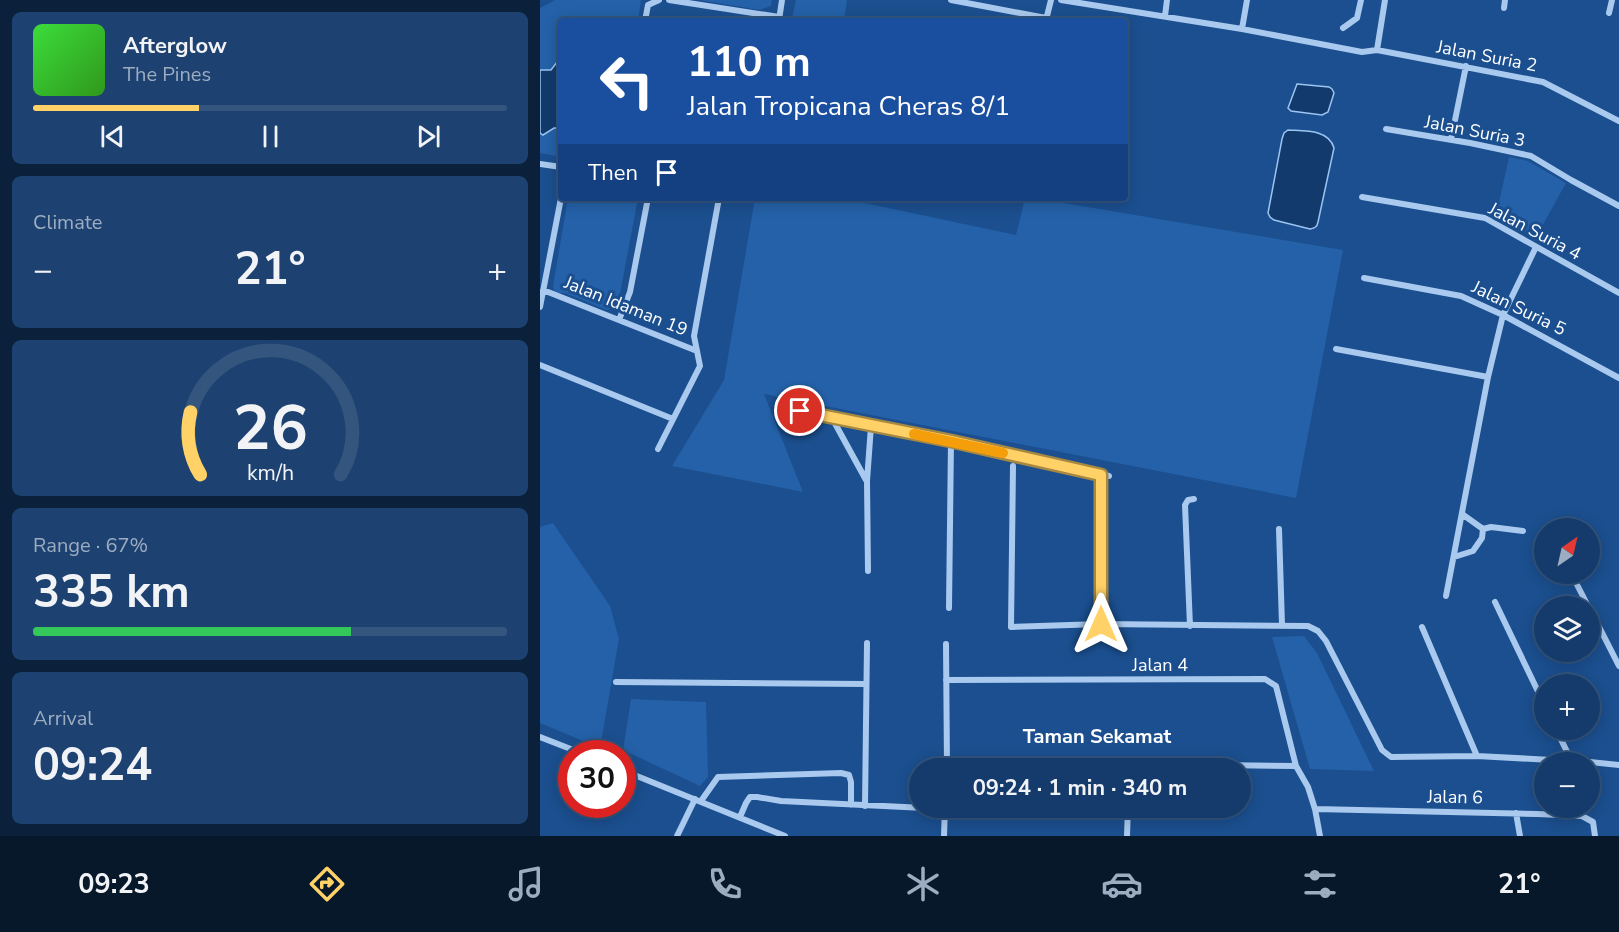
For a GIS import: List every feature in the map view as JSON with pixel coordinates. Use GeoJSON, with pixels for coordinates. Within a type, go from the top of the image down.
{"type":"FeatureCollection","features":[{"type":"Feature","properties":{"kind":"street"},"geometry":{"type":"LineString","coordinates":[[646,18],[648,5],[659,0]]}},
{"type":"Feature","properties":{"kind":"street"},"geometry":{"type":"LineString","coordinates":[[669,0],[773,18]]}},
{"type":"Feature","properties":{"kind":"street"},"geometry":{"type":"LineString","coordinates":[[779,18],[782,0]]}},
{"type":"Feature","properties":{"kind":"street"},"geometry":{"type":"LineString","coordinates":[[951,0],[1036,18]]}},
{"type":"Feature","properties":{"kind":"street"},"geometry":{"type":"LineString","coordinates":[[1046,18],[1051,0]]}},
{"type":"Feature","properties":{"kind":"street","name":"Jalan Suria 2"},"geometry":{"type":"LineString","coordinates":[[1061,0],[1088,2],[1362,52],[1377,50],[1543,82],[1619,121]]}},
{"type":"Feature","properties":{"kind":"street"},"geometry":{"type":"LineString","coordinates":[[1165,16],[1167,0]]}},
{"type":"Feature","properties":{"kind":"street"},"geometry":{"type":"LineString","coordinates":[[1242,29],[1247,0]]}},
{"type":"Feature","properties":{"kind":"street"},"geometry":{"type":"LineString","coordinates":[[1343,28],[1357,18],[1361,0]]}},
{"type":"Feature","properties":{"kind":"street"},"geometry":{"type":"LineString","coordinates":[[1377,50],[1385,0]]}},
{"type":"Feature","properties":{"kind":"street"},"geometry":{"type":"LineString","coordinates":[[1504,8],[1505,0]]}},
{"type":"Feature","properties":{"kind":"street"},"geometry":{"type":"LineString","coordinates":[[1609,13],[1612,0]]}},
{"type":"Feature","properties":{"kind":"street"},"geometry":{"type":"LineString","coordinates":[[1451,140],[1466,66]]}},
{"type":"Feature","properties":{"kind":"street","name":"Jalan Suria 3"},"geometry":{"type":"LineString","coordinates":[[1386,129],[1531,156],[1619,206]]}},
{"type":"Feature","properties":{"kind":"street"},"geometry":{"type":"LineString","coordinates":[[540,164],[558,167]]}},
{"type":"Feature","properties":{"kind":"street","name":"Jalan Suria 4"},"geometry":{"type":"LineString","coordinates":[[1362,197],[1485,218],[1619,293]]}},
{"type":"Feature","properties":{"kind":"street"},"geometry":{"type":"LineString","coordinates":[[540,307],[560,201]]}},
{"type":"Feature","properties":{"kind":"street"},"geometry":{"type":"LineString","coordinates":[[619,320],[630,292],[647,201]]}},
{"type":"Feature","properties":{"kind":"street"},"geometry":{"type":"LineString","coordinates":[[658,449],[700,366],[694,336],[718,201]]}},
{"type":"Feature","properties":{"kind":"street"},"geometry":{"type":"LineString","coordinates":[[1446,596],[1488,377],[1503,315],[1536,247]]}},
{"type":"Feature","properties":{"kind":"street","name":"Jalan Suria 5"},"geometry":{"type":"LineString","coordinates":[[1364,278],[1461,296],[1503,315],[1619,378]]}},
{"type":"Feature","properties":{"kind":"street","name":"Jalan Idaman 19"},"geometry":{"type":"LineString","coordinates":[[543,290],[697,351]]}},
{"type":"Feature","properties":{"kind":"street"},"geometry":{"type":"LineString","coordinates":[[1336,349],[1488,377]]}},
{"type":"Feature","properties":{"kind":"street"},"geometry":{"type":"LineString","coordinates":[[540,365],[673,419]]}},
{"type":"Feature","properties":{"kind":"street"},"geometry":{"type":"LineString","coordinates":[[785,419],[800,411],[1109,476]]}},
{"type":"Feature","properties":{"kind":"street"},"geometry":{"type":"LineString","coordinates":[[832,418],[867,481]]}},
{"type":"Feature","properties":{"kind":"street"},"geometry":{"type":"LineString","coordinates":[[868,570],[867,481],[871,426]]}},
{"type":"Feature","properties":{"kind":"street"},"geometry":{"type":"LineString","coordinates":[[949,608],[951,441]]}},
{"type":"Feature","properties":{"kind":"street"},"geometry":{"type":"LineString","coordinates":[[1013,466],[1011,627],[1101,624],[1308,626],[1318,631],[1326,641],[1382,750],[1392,757],[1477,756],[1534,758]]}},
{"type":"Feature","properties":{"kind":"street"},"geometry":{"type":"LineString","coordinates":[[1101,475],[1101,624]]}},
{"type":"Feature","properties":{"kind":"street"},"geometry":{"type":"LineString","coordinates":[[1190,626],[1185,506],[1188,500],[1194,499]]}},
{"type":"Feature","properties":{"kind":"street"},"geometry":{"type":"LineString","coordinates":[[1462,514],[1483,529],[1491,527],[1523,531]]}},
{"type":"Feature","properties":{"kind":"street"},"geometry":{"type":"LineString","coordinates":[[1280,529],[1282,625]]}},
{"type":"Feature","properties":{"kind":"street"},"geometry":{"type":"LineString","coordinates":[[1454,557],[1473,551],[1482,538],[1483,529]]}},
{"type":"Feature","properties":{"kind":"street"},"geometry":{"type":"LineString","coordinates":[[1495,602],[1534,683]]}},
{"type":"Feature","properties":{"kind":"street"},"geometry":{"type":"LineString","coordinates":[[1422,627],[1477,756]]}},
{"type":"Feature","properties":{"kind":"street"},"geometry":{"type":"LineString","coordinates":[[1600,629],[1619,666]]}},
{"type":"Feature","properties":{"kind":"street"},"geometry":{"type":"LineString","coordinates":[[865,806],[867,643]]}},
{"type":"Feature","properties":{"kind":"street"},"geometry":{"type":"LineString","coordinates":[[946,644],[947,758]]}},
{"type":"Feature","properties":{"kind":"street","name":"Jalan 4"},"geometry":{"type":"LineString","coordinates":[[946,680],[1265,680],[1276,686],[1296,766]]}},
{"type":"Feature","properties":{"kind":"street"},"geometry":{"type":"LineString","coordinates":[[616,682],[866,684]]}},
{"type":"Feature","properties":{"kind":"street"},"geometry":{"type":"LineString","coordinates":[[540,737],[558,744]]}},
{"type":"Feature","properties":{"kind":"street"},"geometry":{"type":"LineString","coordinates":[[1600,763],[1619,765]]}},
{"type":"Feature","properties":{"kind":"street"},"geometry":{"type":"LineString","coordinates":[[1251,766],[1296,766],[1308,787],[1320,836]]}},
{"type":"Feature","properties":{"kind":"street"},"geometry":{"type":"LineString","coordinates":[[677,836],[698,800],[718,777],[849,775],[851,805]]}},
{"type":"Feature","properties":{"kind":"street"},"geometry":{"type":"LineString","coordinates":[[636,776],[785,836]]}},
{"type":"Feature","properties":{"kind":"street"},"geometry":{"type":"LineString","coordinates":[[741,818],[750,797],[781,801],[909,807]]}},
{"type":"Feature","properties":{"kind":"street","name":"Jalan 6"},"geometry":{"type":"LineString","coordinates":[[1315,809],[1582,816],[1593,822],[1595,836]]}},
{"type":"Feature","properties":{"kind":"street"},"geometry":{"type":"LineString","coordinates":[[1516,813],[1520,836]]}},
{"type":"Feature","properties":{"kind":"street"},"geometry":{"type":"LineString","coordinates":[[944,836],[945,818]]}},
{"type":"Feature","properties":{"kind":"street"},"geometry":{"type":"LineString","coordinates":[[1127,836],[1128,818]]}},
{"type":"Feature","properties":{"kind":"shaded area"},"geometry":{"type":"Polygon","coordinates":[[[555,0],[641,0],[638,18],[558,18],[558,61],[551,70],[540,70],[540,8],[555,0]]]}},
{"type":"Feature","properties":{"kind":"shaded area"},"geometry":{"type":"Polygon","coordinates":[[[699,0],[772,0],[771,6],[760,10],[699,0]]]}},
{"type":"Feature","properties":{"kind":"shaded area"},"geometry":{"type":"Polygon","coordinates":[[[796,0],[847,0],[844,18],[792,18],[796,0]]]}},
{"type":"Feature","properties":{"kind":"shaded area"},"geometry":{"type":"Polygon","coordinates":[[[558,61],[558,128],[543,135],[540,133],[540,70],[551,70],[558,61]]]}},
{"type":"Feature","properties":{"kind":"shaded area"},"geometry":{"type":"Polygon","coordinates":[[[1297,84],[1332,89],[1334,93],[1328,112],[1322,115],[1291,111],[1288,108],[1297,84]]]}},
{"type":"Feature","properties":{"kind":"shaded area"},"geometry":{"type":"Polygon","coordinates":[[[558,128],[558,156],[540,153],[540,133],[543,135],[558,128]]]}},
{"type":"Feature","properties":{"kind":"shaded area"},"geometry":{"type":"Polygon","coordinates":[[[1288,130],[1321,134],[1327,137],[1334,148],[1318,224],[1312,229],[1274,220],[1268,213],[1282,139],[1288,130]]]}},
{"type":"Feature","properties":{"kind":"shaded area"},"geometry":{"type":"Polygon","coordinates":[[[1509,157],[1528,161],[1566,183],[1536,237],[1496,216],[1509,157]]]}},
{"type":"Feature","properties":{"kind":"shaded area"},"geometry":{"type":"Polygon","coordinates":[[[567,201],[637,201],[620,294],[615,306],[607,310],[565,293],[556,293],[553,286],[567,201]]]}},
{"type":"Feature","properties":{"kind":"shaded area"},"geometry":{"type":"Polygon","coordinates":[[[754,201],[855,201],[1016,235],[1024,201],[1052,201],[1343,250],[1296,498],[764,394],[803,492],[672,466],[724,380],[754,201]]]}},
{"type":"Feature","properties":{"kind":"shaded area"},"geometry":{"type":"Polygon","coordinates":[[[553,523],[610,606],[619,639],[601,740],[581,740],[540,723],[540,527],[553,523]]]}},
{"type":"Feature","properties":{"kind":"shaded area"},"geometry":{"type":"Polygon","coordinates":[[[1304,636],[1317,653],[1374,771],[1310,769],[1272,637],[1304,636]]]}},
{"type":"Feature","properties":{"kind":"shaded area"},"geometry":{"type":"Polygon","coordinates":[[[631,699],[706,702],[708,777],[700,786],[636,756],[636,740],[625,740],[631,699]]]}},
{"type":"Feature","properties":{"kind":"slow traffic"},"geometry":{"type":"LineString","coordinates":[[914,434],[1003,453]]}},
{"type":"Feature","properties":{"kind":"district","name":"Taman Sekamat"},"geometry":{"type":"Point","coordinates":[1097,736]}},
{"type":"Feature","properties":{"kind":"route"},"geometry":{"type":"LineString","coordinates":[[800,411],[951,441],[1101,475],[1101,624]]}}]}
